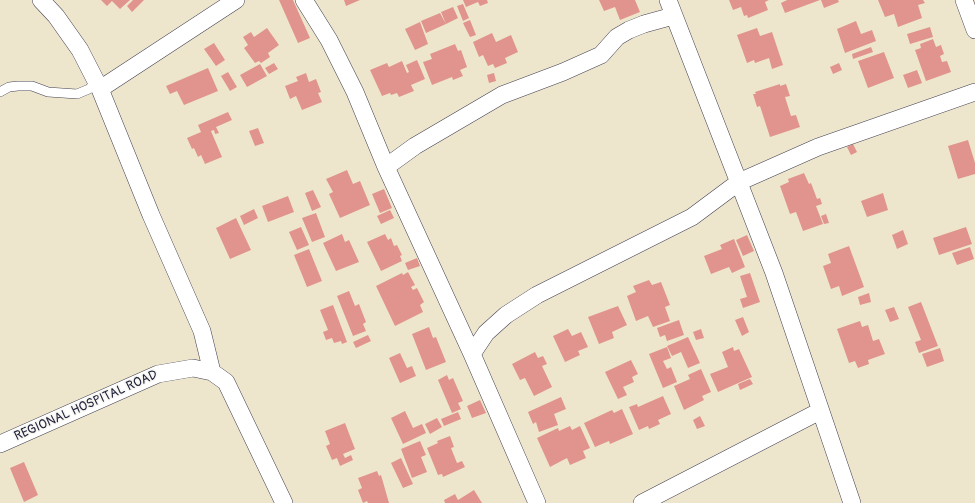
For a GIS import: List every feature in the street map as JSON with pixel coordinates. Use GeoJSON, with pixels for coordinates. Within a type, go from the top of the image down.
{"type":"FeatureCollection","features":[{"type":"Feature","properties":{"kind":"street"},"geometry":{"type":"LineString","coordinates":[[41,0],[56,16],[80,50],[98,86],[151,215],[202,330],[212,372]]}},
{"type":"Feature","properties":{"kind":"street"},"geometry":{"type":"LineString","coordinates":[[98,86],[236,0]]}},
{"type":"Feature","properties":{"kind":"street"},"geometry":{"type":"LineString","coordinates":[[304,0],[329,40],[355,92],[386,167],[472,354],[538,503]]}},
{"type":"Feature","properties":{"kind":"street"},"geometry":{"type":"LineString","coordinates":[[668,0],[774,273],[852,503]]}},
{"type":"Feature","properties":{"kind":"street"},"geometry":{"type":"LineString","coordinates":[[964,0],[975,28]]}},
{"type":"Feature","properties":{"kind":"street"},"geometry":{"type":"LineString","coordinates":[[386,167],[415,146],[502,95],[563,72],[600,55],[617,38],[629,30],[673,16]]}},
{"type":"Feature","properties":{"kind":"street"},"geometry":{"type":"LineString","coordinates":[[472,354],[486,333],[506,314],[537,295],[692,217],[739,182],[818,147],[975,92]]}},
{"type":"Feature","properties":{"kind":"street","name":"REGIONAL HOSPITAL ROAD"},"geometry":{"type":"LineString","coordinates":[[0,444],[158,374],[193,368],[212,372],[226,382],[284,503]]}},
{"type":"Feature","properties":{"kind":"street"},"geometry":{"type":"LineString","coordinates":[[642,503],[820,411]]}},
{"type":"Feature","properties":{"kind":"lane"},"geometry":{"type":"LineString","coordinates":[[0,92],[9,87],[32,86],[48,92],[77,94],[98,86]]}},
{"type":"Feature","properties":{"kind":"building"},"geometry":{"type":"Polygon","coordinates":[[[101,0],[130,0],[120,9],[112,1],[107,6],[101,0]]]}},
{"type":"Feature","properties":{"kind":"building"},"geometry":{"type":"Polygon","coordinates":[[[133,0],[144,0],[132,12],[127,6],[133,0]]]}},
{"type":"Feature","properties":{"kind":"building"},"geometry":{"type":"Polygon","coordinates":[[[279,0],[293,0],[310,38],[298,43],[279,0]]]}},
{"type":"Feature","properties":{"kind":"building"},"geometry":{"type":"Polygon","coordinates":[[[344,0],[360,0],[346,6],[344,0]]]}},
{"type":"Feature","properties":{"kind":"building"},"geometry":{"type":"Polygon","coordinates":[[[463,0],[487,0],[488,3],[480,6],[478,2],[466,7],[463,0]]]}},
{"type":"Feature","properties":{"kind":"building"},"geometry":{"type":"Polygon","coordinates":[[[599,0],[635,0],[640,12],[620,20],[615,7],[604,11],[599,0]]]}},
{"type":"Feature","properties":{"kind":"building"},"geometry":{"type":"Polygon","coordinates":[[[729,0],[769,0],[765,2],[768,10],[748,18],[747,15],[744,16],[741,7],[733,10],[729,0]]]}},
{"type":"Feature","properties":{"kind":"building"},"geometry":{"type":"Polygon","coordinates":[[[787,0],[820,0],[785,13],[781,3],[787,0]]]}},
{"type":"Feature","properties":{"kind":"building"},"geometry":{"type":"Polygon","coordinates":[[[821,0],[838,0],[839,2],[824,8],[821,0]]]}},
{"type":"Feature","properties":{"kind":"building"},"geometry":{"type":"Polygon","coordinates":[[[878,0],[923,0],[925,3],[918,5],[922,18],[898,27],[894,14],[885,17],[878,0]]]}},
{"type":"Feature","properties":{"kind":"building"},"geometry":{"type":"Polygon","coordinates":[[[463,4],[469,18],[463,21],[457,6],[463,4]]]}},
{"type":"Feature","properties":{"kind":"building"},"geometry":{"type":"Polygon","coordinates":[[[453,7],[458,18],[446,24],[441,12],[453,7]]]}},
{"type":"Feature","properties":{"kind":"building"},"geometry":{"type":"Polygon","coordinates":[[[440,13],[446,24],[426,33],[421,21],[440,13]]]}},
{"type":"Feature","properties":{"kind":"building"},"geometry":{"type":"Polygon","coordinates":[[[470,20],[476,35],[470,37],[463,23],[470,20]]]}},
{"type":"Feature","properties":{"kind":"building"},"geometry":{"type":"Polygon","coordinates":[[[856,21],[861,34],[872,30],[876,41],[845,53],[837,29],[856,21]]]}},
{"type":"Feature","properties":{"kind":"building"},"geometry":{"type":"Polygon","coordinates":[[[420,22],[428,44],[415,50],[405,29],[420,22]]]}},
{"type":"Feature","properties":{"kind":"building"},"geometry":{"type":"Polygon","coordinates":[[[930,27],[933,37],[910,44],[907,34],[930,27]]]}},
{"type":"Feature","properties":{"kind":"building"},"geometry":{"type":"Polygon","coordinates":[[[267,28],[279,45],[268,53],[270,57],[261,63],[259,61],[255,63],[244,48],[248,45],[243,37],[251,32],[254,37],[267,28]]]}},
{"type":"Feature","properties":{"kind":"building"},"geometry":{"type":"Polygon","coordinates":[[[757,28],[760,36],[772,32],[783,65],[772,69],[769,58],[755,63],[754,60],[747,63],[737,35],[757,28]]]}},
{"type":"Feature","properties":{"kind":"building"},"geometry":{"type":"Polygon","coordinates":[[[492,33],[496,42],[511,35],[518,52],[505,58],[507,63],[495,68],[493,64],[488,66],[483,55],[479,57],[473,42],[492,33]]]}},
{"type":"Feature","properties":{"kind":"building"},"geometry":{"type":"Polygon","coordinates":[[[933,39],[936,47],[941,45],[944,54],[940,56],[942,62],[947,61],[951,72],[926,81],[915,50],[921,48],[920,44],[933,39]]]}},
{"type":"Feature","properties":{"kind":"building"},"geometry":{"type":"Polygon","coordinates":[[[214,43],[225,60],[216,66],[204,49],[214,43]]]}},
{"type":"Feature","properties":{"kind":"building"},"geometry":{"type":"Polygon","coordinates":[[[455,44],[458,51],[461,50],[467,67],[460,70],[463,76],[453,80],[452,77],[432,85],[423,62],[432,59],[430,54],[455,44]]]}},
{"type":"Feature","properties":{"kind":"building"},"geometry":{"type":"Polygon","coordinates":[[[871,47],[873,52],[853,59],[852,54],[871,47]]]}},
{"type":"Feature","properties":{"kind":"building"},"geometry":{"type":"Polygon","coordinates":[[[884,52],[894,78],[868,88],[858,61],[884,52]]]}},
{"type":"Feature","properties":{"kind":"building"},"geometry":{"type":"Polygon","coordinates":[[[417,60],[425,79],[411,85],[414,91],[399,97],[397,93],[391,95],[390,93],[382,96],[370,70],[387,63],[389,67],[402,61],[407,73],[409,72],[406,65],[417,60]]]}},
{"type":"Feature","properties":{"kind":"building"},"geometry":{"type":"Polygon","coordinates":[[[274,63],[278,69],[269,74],[265,68],[274,63]]]}},
{"type":"Feature","properties":{"kind":"building"},"geometry":{"type":"Polygon","coordinates":[[[839,63],[842,70],[833,74],[830,67],[839,63]]]}},
{"type":"Feature","properties":{"kind":"building"},"geometry":{"type":"Polygon","coordinates":[[[260,64],[267,76],[247,87],[240,75],[260,64]]]}},
{"type":"Feature","properties":{"kind":"building"},"geometry":{"type":"Polygon","coordinates":[[[208,68],[218,91],[184,105],[177,91],[170,94],[166,86],[208,68]]]}},
{"type":"Feature","properties":{"kind":"building"},"geometry":{"type":"Polygon","coordinates":[[[917,70],[922,83],[908,88],[903,75],[917,70]]]}},
{"type":"Feature","properties":{"kind":"building"},"geometry":{"type":"Polygon","coordinates":[[[228,72],[237,87],[230,91],[221,76],[228,72]]]}},
{"type":"Feature","properties":{"kind":"building"},"geometry":{"type":"Polygon","coordinates":[[[306,73],[309,82],[316,79],[321,92],[318,93],[322,102],[302,110],[296,96],[290,99],[285,86],[298,81],[296,77],[306,73]]]}},
{"type":"Feature","properties":{"kind":"building"},"geometry":{"type":"Polygon","coordinates":[[[494,73],[496,81],[489,83],[487,75],[494,73]]]}},
{"type":"Feature","properties":{"kind":"building"},"geometry":{"type":"Polygon","coordinates":[[[780,84],[780,86],[786,84],[790,96],[785,97],[791,116],[796,115],[800,127],[770,137],[760,106],[757,107],[753,94],[780,84]]]}},
{"type":"Feature","properties":{"kind":"building"},"geometry":{"type":"Polygon","coordinates":[[[228,112],[232,120],[216,127],[219,133],[215,134],[214,130],[211,131],[222,157],[205,164],[201,155],[198,157],[194,148],[192,149],[187,138],[201,132],[198,125],[228,112]]]}},
{"type":"Feature","properties":{"kind":"building"},"geometry":{"type":"Polygon","coordinates":[[[258,128],[264,143],[255,146],[249,131],[258,128]]]}},
{"type":"Feature","properties":{"kind":"building"},"geometry":{"type":"Polygon","coordinates":[[[968,140],[975,163],[975,174],[958,179],[948,146],[968,140]]]}},
{"type":"Feature","properties":{"kind":"building"},"geometry":{"type":"Polygon","coordinates":[[[853,144],[857,152],[851,155],[847,147],[853,144]]]}},
{"type":"Feature","properties":{"kind":"building"},"geometry":{"type":"Polygon","coordinates":[[[347,170],[353,184],[360,181],[370,205],[340,218],[329,194],[333,192],[326,179],[347,170]]]}},
{"type":"Feature","properties":{"kind":"building"},"geometry":{"type":"Polygon","coordinates":[[[804,173],[809,184],[811,183],[817,199],[820,198],[822,204],[816,206],[823,224],[803,231],[796,212],[790,214],[780,186],[789,182],[788,179],[804,173]]]}},
{"type":"Feature","properties":{"kind":"building"},"geometry":{"type":"Polygon","coordinates":[[[384,189],[392,208],[380,213],[372,194],[384,189]]]}},
{"type":"Feature","properties":{"kind":"building"},"geometry":{"type":"Polygon","coordinates":[[[313,190],[321,207],[312,211],[305,193],[313,190]]]}},
{"type":"Feature","properties":{"kind":"building"},"geometry":{"type":"Polygon","coordinates":[[[883,193],[888,210],[867,217],[861,201],[883,193]]]}},
{"type":"Feature","properties":{"kind":"building"},"geometry":{"type":"Polygon","coordinates":[[[288,196],[294,212],[268,222],[262,206],[288,196]]]}},
{"type":"Feature","properties":{"kind":"building"},"geometry":{"type":"Polygon","coordinates":[[[254,209],[258,218],[244,225],[240,216],[254,209]]]}},
{"type":"Feature","properties":{"kind":"building"},"geometry":{"type":"Polygon","coordinates":[[[390,210],[394,218],[381,224],[377,216],[390,210]]]}},
{"type":"Feature","properties":{"kind":"building"},"geometry":{"type":"Polygon","coordinates":[[[316,213],[325,237],[312,242],[302,218],[316,213]]]}},
{"type":"Feature","properties":{"kind":"building"},"geometry":{"type":"Polygon","coordinates":[[[826,214],[829,223],[824,224],[821,216],[826,214]]]}},
{"type":"Feature","properties":{"kind":"building"},"geometry":{"type":"Polygon","coordinates":[[[236,218],[251,250],[230,259],[216,228],[236,218]]]}},
{"type":"Feature","properties":{"kind":"building"},"geometry":{"type":"Polygon","coordinates":[[[301,227],[309,245],[297,250],[289,232],[301,227]]]}},
{"type":"Feature","properties":{"kind":"building"},"geometry":{"type":"Polygon","coordinates":[[[966,227],[972,244],[939,255],[933,238],[966,227]]]}},
{"type":"Feature","properties":{"kind":"building"},"geometry":{"type":"Polygon","coordinates":[[[903,230],[908,244],[897,249],[892,235],[903,230]]]}},
{"type":"Feature","properties":{"kind":"building"},"geometry":{"type":"Polygon","coordinates":[[[342,234],[345,242],[349,240],[359,262],[336,271],[323,243],[342,234]]]}},
{"type":"Feature","properties":{"kind":"building"},"geometry":{"type":"Polygon","coordinates":[[[385,234],[388,240],[391,238],[394,246],[397,245],[402,255],[400,256],[402,261],[381,271],[367,242],[385,234]]]}},
{"type":"Feature","properties":{"kind":"building"},"geometry":{"type":"Polygon","coordinates":[[[747,235],[754,251],[743,256],[736,240],[747,235]]]}},
{"type":"Feature","properties":{"kind":"building"},"geometry":{"type":"Polygon","coordinates":[[[734,239],[745,267],[732,273],[729,267],[711,274],[704,256],[722,249],[720,245],[734,239]]]}},
{"type":"Feature","properties":{"kind":"building"},"geometry":{"type":"Polygon","coordinates":[[[849,246],[864,287],[842,296],[839,286],[831,289],[823,266],[831,263],[828,254],[849,246]]]}},
{"type":"Feature","properties":{"kind":"building"},"geometry":{"type":"Polygon","coordinates":[[[970,247],[974,259],[957,265],[952,253],[970,247]]]}},
{"type":"Feature","properties":{"kind":"building"},"geometry":{"type":"Polygon","coordinates":[[[309,249],[322,281],[307,287],[294,255],[309,249]]]}},
{"type":"Feature","properties":{"kind":"building"},"geometry":{"type":"Polygon","coordinates":[[[417,258],[420,266],[408,270],[405,263],[417,258]]]}},
{"type":"Feature","properties":{"kind":"building"},"geometry":{"type":"Polygon","coordinates":[[[408,272],[415,285],[411,287],[413,290],[417,288],[424,302],[420,305],[423,312],[395,326],[376,286],[402,273],[403,275],[408,272]]]}},
{"type":"Feature","properties":{"kind":"building"},"geometry":{"type":"Polygon","coordinates":[[[750,273],[760,302],[743,308],[740,299],[747,297],[740,276],[750,273]]]}},
{"type":"Feature","properties":{"kind":"building"},"geometry":{"type":"Polygon","coordinates":[[[649,280],[652,285],[661,282],[670,305],[665,307],[670,321],[653,327],[648,316],[636,321],[627,296],[636,292],[633,286],[649,280]]]}},
{"type":"Feature","properties":{"kind":"building"},"geometry":{"type":"Polygon","coordinates":[[[349,291],[355,306],[359,304],[366,322],[363,324],[366,331],[353,336],[337,296],[349,291]]]}},
{"type":"Feature","properties":{"kind":"building"},"geometry":{"type":"Polygon","coordinates":[[[869,293],[871,302],[860,305],[858,297],[869,293]]]}},
{"type":"Feature","properties":{"kind":"building"},"geometry":{"type":"Polygon","coordinates":[[[921,302],[938,346],[919,353],[915,342],[921,340],[908,307],[921,302]]]}},
{"type":"Feature","properties":{"kind":"building"},"geometry":{"type":"Polygon","coordinates":[[[333,305],[347,342],[342,344],[341,341],[334,343],[332,338],[326,340],[323,332],[328,330],[320,310],[333,305]]]}},
{"type":"Feature","properties":{"kind":"building"},"geometry":{"type":"Polygon","coordinates":[[[618,306],[627,325],[612,332],[614,338],[599,344],[588,317],[618,306]]]}},
{"type":"Feature","properties":{"kind":"building"},"geometry":{"type":"Polygon","coordinates":[[[894,307],[899,319],[890,322],[885,310],[894,307]]]}},
{"type":"Feature","properties":{"kind":"building"},"geometry":{"type":"Polygon","coordinates":[[[743,317],[749,332],[742,336],[735,320],[743,317]]]}},
{"type":"Feature","properties":{"kind":"building"},"geometry":{"type":"Polygon","coordinates":[[[679,320],[684,335],[667,341],[665,335],[660,337],[657,328],[679,320]]]}},
{"type":"Feature","properties":{"kind":"building"},"geometry":{"type":"Polygon","coordinates":[[[860,321],[862,327],[868,325],[873,341],[879,339],[885,354],[868,360],[869,364],[858,368],[855,361],[849,363],[837,329],[860,321]]]}},
{"type":"Feature","properties":{"kind":"building"},"geometry":{"type":"Polygon","coordinates":[[[429,327],[433,338],[436,337],[446,362],[426,370],[412,334],[429,327]]]}},
{"type":"Feature","properties":{"kind":"building"},"geometry":{"type":"Polygon","coordinates":[[[568,329],[572,336],[581,332],[588,347],[578,351],[580,355],[565,362],[553,336],[568,329]]]}},
{"type":"Feature","properties":{"kind":"building"},"geometry":{"type":"Polygon","coordinates":[[[701,329],[704,338],[696,340],[693,332],[701,329]]]}},
{"type":"Feature","properties":{"kind":"building"},"geometry":{"type":"Polygon","coordinates":[[[368,335],[371,341],[356,348],[353,342],[368,335]]]}},
{"type":"Feature","properties":{"kind":"building"},"geometry":{"type":"Polygon","coordinates":[[[688,337],[700,363],[688,368],[681,352],[672,356],[667,346],[688,337]]]}},
{"type":"Feature","properties":{"kind":"building"},"geometry":{"type":"Polygon","coordinates":[[[667,347],[671,358],[663,361],[667,369],[671,367],[677,382],[663,388],[649,354],[667,347]]]}},
{"type":"Feature","properties":{"kind":"building"},"geometry":{"type":"Polygon","coordinates":[[[733,347],[734,351],[739,349],[752,377],[718,392],[710,374],[728,367],[722,352],[733,347]]]}},
{"type":"Feature","properties":{"kind":"building"},"geometry":{"type":"Polygon","coordinates":[[[940,348],[944,361],[927,367],[922,354],[940,348]]]}},
{"type":"Feature","properties":{"kind":"building"},"geometry":{"type":"Polygon","coordinates":[[[535,352],[538,358],[543,356],[547,364],[542,366],[552,387],[534,396],[525,378],[520,380],[512,364],[535,352]]]}},
{"type":"Feature","properties":{"kind":"building"},"geometry":{"type":"Polygon","coordinates":[[[400,353],[407,368],[412,366],[416,376],[400,383],[389,358],[400,353]]]}},
{"type":"Feature","properties":{"kind":"building"},"geometry":{"type":"Polygon","coordinates":[[[631,360],[638,374],[632,377],[634,382],[623,387],[627,395],[618,399],[605,372],[631,360]]]}},
{"type":"Feature","properties":{"kind":"building"},"geometry":{"type":"Polygon","coordinates":[[[701,369],[711,392],[702,396],[704,400],[684,410],[674,386],[690,379],[688,375],[701,369]]]}},
{"type":"Feature","properties":{"kind":"building"},"geometry":{"type":"Polygon","coordinates":[[[447,375],[449,380],[453,378],[463,401],[458,403],[461,409],[452,413],[438,380],[447,375]]]}},
{"type":"Feature","properties":{"kind":"building"},"geometry":{"type":"Polygon","coordinates":[[[750,379],[753,384],[740,390],[738,384],[750,379]]]}},
{"type":"Feature","properties":{"kind":"building"},"geometry":{"type":"Polygon","coordinates":[[[663,396],[671,414],[658,420],[660,424],[649,429],[648,426],[639,430],[629,407],[637,404],[638,407],[663,396]]]}},
{"type":"Feature","properties":{"kind":"building"},"geometry":{"type":"Polygon","coordinates":[[[561,397],[566,409],[554,414],[558,425],[539,432],[536,422],[533,424],[528,412],[561,397]]]}},
{"type":"Feature","properties":{"kind":"building"},"geometry":{"type":"Polygon","coordinates":[[[480,400],[486,413],[472,418],[467,406],[480,400]]]}},
{"type":"Feature","properties":{"kind":"building"},"geometry":{"type":"Polygon","coordinates":[[[622,409],[633,434],[610,444],[609,441],[595,447],[584,423],[612,410],[614,413],[622,409]]]}},
{"type":"Feature","properties":{"kind":"building"},"geometry":{"type":"Polygon","coordinates":[[[405,411],[413,428],[422,424],[426,433],[403,444],[391,418],[405,411]]]}},
{"type":"Feature","properties":{"kind":"building"},"geometry":{"type":"Polygon","coordinates":[[[458,412],[461,419],[444,426],[441,419],[458,412]]]}},
{"type":"Feature","properties":{"kind":"building"},"geometry":{"type":"Polygon","coordinates":[[[700,416],[705,426],[697,429],[693,420],[700,416]]]}},
{"type":"Feature","properties":{"kind":"building"},"geometry":{"type":"Polygon","coordinates":[[[437,418],[442,427],[430,434],[425,424],[437,418]]]}},
{"type":"Feature","properties":{"kind":"building"},"geometry":{"type":"Polygon","coordinates":[[[345,423],[355,449],[343,454],[345,458],[351,455],[353,460],[340,466],[337,458],[332,460],[326,446],[330,444],[325,431],[345,423]]]}},
{"type":"Feature","properties":{"kind":"building"},"geometry":{"type":"Polygon","coordinates":[[[570,426],[572,430],[580,426],[590,448],[583,451],[586,458],[570,465],[567,458],[550,467],[537,438],[558,428],[559,431],[570,426]]]}},
{"type":"Feature","properties":{"kind":"building"},"geometry":{"type":"Polygon","coordinates":[[[450,436],[454,447],[451,448],[457,463],[462,461],[465,467],[443,477],[442,474],[438,475],[427,448],[438,443],[437,441],[450,436]]]}},
{"type":"Feature","properties":{"kind":"building"},"geometry":{"type":"Polygon","coordinates":[[[420,441],[426,455],[421,457],[427,472],[412,478],[401,449],[420,441]]]}},
{"type":"Feature","properties":{"kind":"building"},"geometry":{"type":"Polygon","coordinates":[[[401,458],[413,484],[403,488],[391,463],[401,458]]]}},
{"type":"Feature","properties":{"kind":"building"},"geometry":{"type":"Polygon","coordinates":[[[24,462],[38,495],[24,502],[10,468],[24,462]]]}},
{"type":"Feature","properties":{"kind":"building"},"geometry":{"type":"Polygon","coordinates":[[[377,471],[379,476],[381,475],[389,503],[368,503],[367,501],[363,503],[358,490],[362,488],[358,478],[377,471]]]}},
{"type":"Feature","properties":{"kind":"building"},"geometry":{"type":"Polygon","coordinates":[[[474,490],[482,503],[445,503],[444,500],[455,494],[458,500],[474,490]]]}}]}
